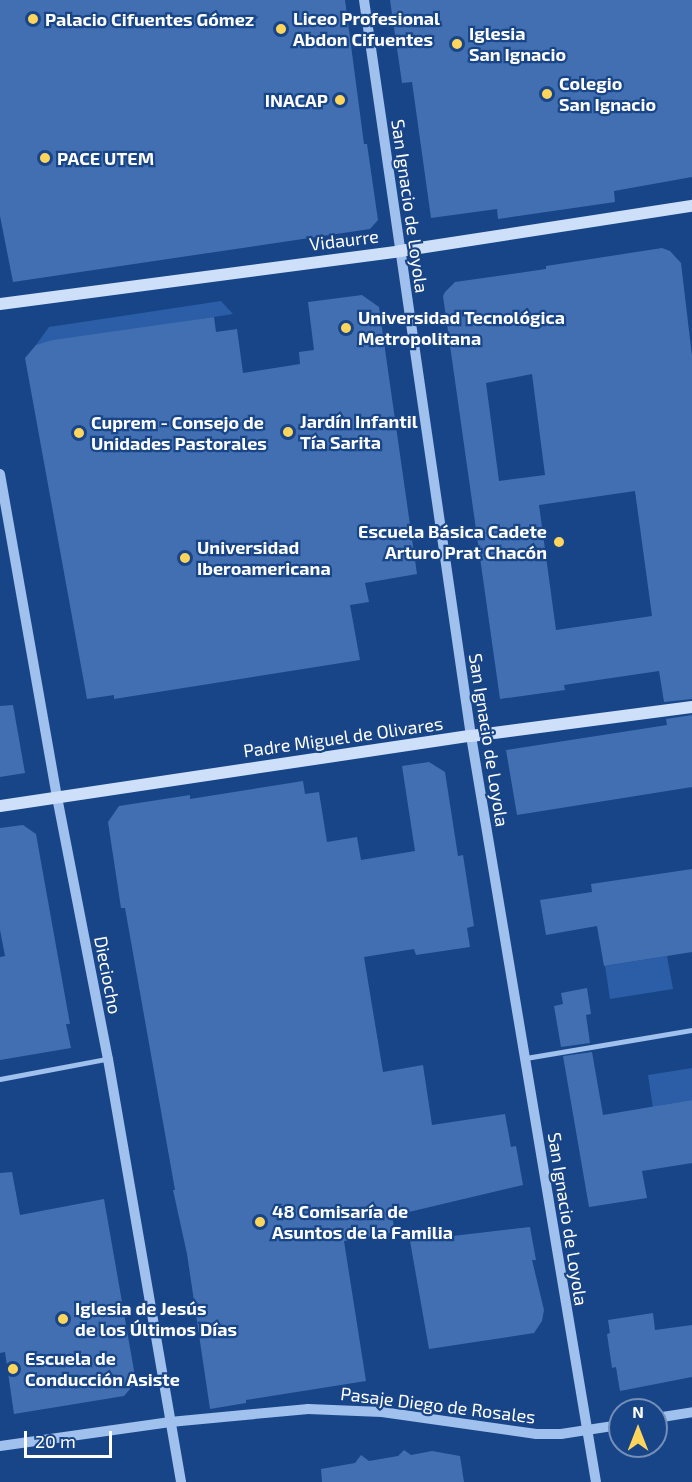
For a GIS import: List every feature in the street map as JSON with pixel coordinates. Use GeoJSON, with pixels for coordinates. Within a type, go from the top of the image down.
{"type":"FeatureCollection","features":[{"type":"Feature","properties":{"kind":"main road","name":"Vidaurre"},"geometry":{"type":"LineString","coordinates":[[0,304],[400,251],[692,206]]}},
{"type":"Feature","properties":{"kind":"main road","name":"Padre Miguel de Olivares"},"geometry":{"type":"LineString","coordinates":[[0,806],[471,736],[692,707]]}},
{"type":"Feature","properties":{"kind":"street","name":"San Ignacio de Loyola"},"geometry":{"type":"LineString","coordinates":[[364,0],[471,736],[596,1482]]}},
{"type":"Feature","properties":{"kind":"street","name":"Dieciocho"},"geometry":{"type":"LineString","coordinates":[[0,474],[57,797],[108,1059],[181,1482]]}},
{"type":"Feature","properties":{"kind":"street","name":"Pasaje Diego de Rosales"},"geometry":{"type":"LineString","coordinates":[[0,1446],[170,1422],[336,1409],[382,1412],[512,1433],[561,1434],[608,1427]]}},
{"type":"Feature","properties":{"kind":"street"},"geometry":{"type":"LineString","coordinates":[[668,1416],[692,1412]]}},
{"type":"Feature","properties":{"kind":"lane"},"geometry":{"type":"LineString","coordinates":[[524,1058],[692,1030]]}},
{"type":"Feature","properties":{"kind":"lane"},"geometry":{"type":"LineString","coordinates":[[0,1080],[108,1059]]}},
{"type":"Feature","properties":{"kind":"shaded area"},"geometry":{"type":"Polygon","coordinates":[[[221,301],[233,314],[36,345],[49,327],[221,301]]]}},
{"type":"Feature","properties":{"kind":"shaded area"},"geometry":{"type":"Polygon","coordinates":[[[667,956],[673,989],[610,999],[605,966],[667,956]]]}},
{"type":"Feature","properties":{"kind":"shaded area"},"geometry":{"type":"Polygon","coordinates":[[[692,1068],[692,1100],[663,1105],[654,1115],[648,1075],[692,1068]]]}},
{"type":"Feature","properties":{"kind":"building"},"geometry":{"type":"Polygon","coordinates":[[[0,0],[345,0],[364,144],[367,144],[378,220],[370,229],[13,282],[0,216],[0,0]]]}},
{"type":"Feature","properties":{"kind":"building","name":"Colegio San Ignacio"},"geometry":{"type":"Polygon","coordinates":[[[390,0],[692,0],[692,177],[614,191],[615,202],[498,219],[497,209],[431,218],[412,82],[402,83],[390,0]]]}},
{"type":"Feature","properties":{"kind":"building"},"geometry":{"type":"Polygon","coordinates":[[[662,248],[670,251],[681,263],[692,356],[692,699],[664,702],[659,671],[564,685],[565,690],[500,699],[443,296],[455,282],[546,269],[546,266],[662,248]],[[532,374],[486,383],[499,481],[545,475],[532,374]],[[635,491],[539,505],[556,630],[652,616],[635,491]]]}},
{"type":"Feature","properties":{"kind":"building"},"geometry":{"type":"Polygon","coordinates":[[[362,295],[379,307],[417,574],[365,583],[369,602],[350,605],[360,660],[114,699],[114,695],[87,699],[25,358],[36,345],[53,340],[214,317],[216,332],[237,329],[243,373],[300,364],[299,352],[314,350],[308,302],[362,295]]]}},
{"type":"Feature","properties":{"kind":"building"},"geometry":{"type":"Polygon","coordinates":[[[13,705],[25,773],[0,777],[0,706],[13,705]]]}},
{"type":"Feature","properties":{"kind":"building"},"geometry":{"type":"Polygon","coordinates":[[[692,715],[692,787],[517,815],[506,750],[667,725],[666,719],[692,715]]]}},
{"type":"Feature","properties":{"kind":"building"},"geometry":{"type":"Polygon","coordinates":[[[429,762],[445,772],[458,856],[463,855],[474,926],[467,928],[470,947],[416,955],[414,949],[364,957],[383,1072],[423,1065],[432,1125],[505,1114],[511,1147],[516,1146],[523,1185],[392,1216],[395,1232],[344,1241],[366,1381],[246,1400],[246,1403],[210,1409],[187,1254],[173,1190],[175,1190],[125,908],[121,908],[108,822],[119,806],[190,795],[190,799],[303,781],[305,794],[319,792],[327,842],[357,837],[361,860],[415,851],[402,766],[429,762]]]}},
{"type":"Feature","properties":{"kind":"building"},"geometry":{"type":"Polygon","coordinates":[[[23,825],[36,834],[70,1024],[66,1024],[71,1048],[0,1060],[0,957],[5,956],[0,930],[0,828],[23,825]]]}},
{"type":"Feature","properties":{"kind":"building"},"geometry":{"type":"Polygon","coordinates":[[[692,869],[692,952],[604,966],[597,926],[546,935],[540,900],[592,892],[591,884],[692,869]]]}},
{"type":"Feature","properties":{"kind":"building"},"geometry":{"type":"Polygon","coordinates":[[[587,988],[591,1014],[586,1015],[590,1043],[561,1047],[554,1006],[563,1004],[561,993],[587,988]]]}},
{"type":"Feature","properties":{"kind":"building"},"geometry":{"type":"Polygon","coordinates":[[[592,1052],[603,1115],[692,1100],[692,1163],[642,1171],[647,1198],[589,1207],[563,1056],[592,1052]]]}},
{"type":"Feature","properties":{"kind":"building"},"geometry":{"type":"Polygon","coordinates":[[[12,1172],[20,1215],[104,1199],[136,1382],[124,1396],[14,1414],[5,1352],[0,1353],[0,1173],[12,1172]]]}},
{"type":"Feature","properties":{"kind":"building"},"geometry":{"type":"Polygon","coordinates":[[[530,1227],[536,1260],[532,1260],[544,1310],[542,1321],[534,1333],[429,1349],[410,1241],[530,1227]]]}},
{"type":"Feature","properties":{"kind":"building"},"geometry":{"type":"Polygon","coordinates":[[[653,1313],[655,1330],[692,1325],[692,1377],[620,1391],[616,1367],[612,1368],[607,1334],[610,1333],[608,1320],[653,1313]]]}},
{"type":"Feature","properties":{"kind":"building"},"geometry":{"type":"Polygon","coordinates":[[[404,1450],[411,1455],[432,1451],[460,1456],[464,1482],[322,1482],[321,1469],[355,1463],[361,1455],[369,1461],[398,1456],[404,1450]]]}},
{"type":"Feature","properties":{"kind":"place","name":"Palacio Cifuentes Gómez"},"geometry":{"type":"Point","coordinates":[33,19]}},
{"type":"Feature","properties":{"kind":"place","name":"Liceo Profesional Abdon Cifuentes"},"geometry":{"type":"Point","coordinates":[281,29]}},
{"type":"Feature","properties":{"kind":"place","name":"Iglesia San Ignacio"},"geometry":{"type":"Point","coordinates":[457,44]}},
{"type":"Feature","properties":{"kind":"place","name":"Colegio San Ignacio"},"geometry":{"type":"Point","coordinates":[547,94]}},
{"type":"Feature","properties":{"kind":"place","name":"INACAP"},"geometry":{"type":"Point","coordinates":[340,100]}},
{"type":"Feature","properties":{"kind":"place","name":"PACE UTEM"},"geometry":{"type":"Point","coordinates":[45,158]}},
{"type":"Feature","properties":{"kind":"place","name":"Universidad Tecnológica Metropolitana"},"geometry":{"type":"Point","coordinates":[346,328]}},
{"type":"Feature","properties":{"kind":"place","name":"Jardín Infantil Tía Sarita"},"geometry":{"type":"Point","coordinates":[288,432]}},
{"type":"Feature","properties":{"kind":"place","name":"Cuprem - Consejo de Unidades Pastorales"},"geometry":{"type":"Point","coordinates":[79,433]}},
{"type":"Feature","properties":{"kind":"place","name":"Escuela Básica Cadete Arturo Prat Chacón"},"geometry":{"type":"Point","coordinates":[559,542]}},
{"type":"Feature","properties":{"kind":"place","name":"Universidad Iberoamericana"},"geometry":{"type":"Point","coordinates":[185,558]}},
{"type":"Feature","properties":{"kind":"place","name":"48 Comisaría de Asuntos de la Familia"},"geometry":{"type":"Point","coordinates":[260,1222]}},
{"type":"Feature","properties":{"kind":"place","name":"Iglesia de Jesús de los Últimos Días"},"geometry":{"type":"Point","coordinates":[63,1319]}},
{"type":"Feature","properties":{"kind":"place","name":"Escuela de Conducción Asiste"},"geometry":{"type":"Point","coordinates":[13,1369]}}]}
